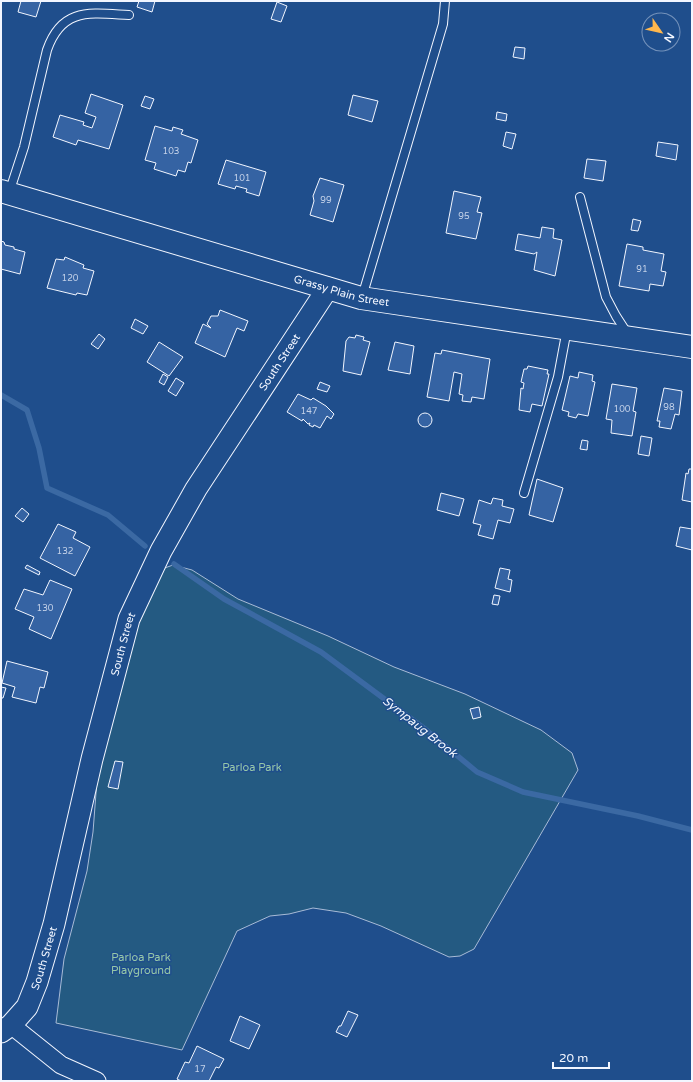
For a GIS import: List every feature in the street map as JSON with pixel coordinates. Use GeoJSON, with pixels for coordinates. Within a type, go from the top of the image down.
{"type":"FeatureCollection","features":[{"type":"Feature","properties":{"kind":"main road","name":"Grassy Plain Street"},"geometry":{"type":"LineString","coordinates":[[5,192],[361,298],[692,347]]}},
{"type":"Feature","properties":{"kind":"street","name":"South Street"},"geometry":{"type":"LineString","coordinates":[[6,1029],[27,1007],[37,982],[54,924],[92,758],[130,619],[161,552],[196,489],[328,288]]}},
{"type":"Feature","properties":{"kind":"street"},"geometry":{"type":"LineString","coordinates":[[6,1029],[61,1065],[97,1081]]}},
{"type":"Feature","properties":{"kind":"lane"},"geometry":{"type":"LineString","coordinates":[[361,298],[443,24],[445,1]]}},
{"type":"Feature","properties":{"kind":"lane"},"geometry":{"type":"LineString","coordinates":[[5,192],[24,147],[47,50],[52,36],[64,22],[78,16],[94,13],[128,15]]}},
{"type":"Feature","properties":{"kind":"lane"},"geometry":{"type":"LineString","coordinates":[[580,197],[606,296],[616,316],[631,338]]}},
{"type":"Feature","properties":{"kind":"lane"},"geometry":{"type":"LineString","coordinates":[[524,494],[558,377],[567,329]]}},
{"type":"Feature","properties":{"kind":"green space","name":"Parloa Park"},"geometry":{"type":"Polygon","coordinates":[[[173,565],[192,570],[238,599],[328,636],[394,667],[465,694],[541,730],[572,753],[578,770],[474,949],[460,956],[449,957],[381,926],[346,913],[313,908],[289,914],[270,916],[237,931],[182,1050],[56,1023],[64,959],[87,871],[93,832],[97,780],[106,736],[141,614],[162,569],[173,565]]]}},
{"type":"Feature","properties":{"kind":"building"},"geometry":{"type":"Polygon","coordinates":[[[21,1],[41,1],[36,17],[18,12],[21,1]]]}},
{"type":"Feature","properties":{"kind":"building"},"geometry":{"type":"Polygon","coordinates":[[[139,1],[155,1],[152,12],[137,7],[139,1]]]}},
{"type":"Feature","properties":{"kind":"building"},"geometry":{"type":"Polygon","coordinates":[[[277,2],[287,6],[281,22],[271,19],[277,2]]]}},
{"type":"Feature","properties":{"kind":"building"},"geometry":{"type":"Polygon","coordinates":[[[515,47],[525,48],[524,59],[513,57],[515,47]]]}},
{"type":"Feature","properties":{"kind":"building"},"geometry":{"type":"Polygon","coordinates":[[[91,94],[123,105],[109,149],[78,140],[76,145],[53,137],[60,115],[84,122],[83,125],[92,128],[96,117],[85,113],[91,94]]]}},
{"type":"Feature","properties":{"kind":"building"},"geometry":{"type":"Polygon","coordinates":[[[353,95],[378,101],[372,122],[348,115],[353,95]]]}},
{"type":"Feature","properties":{"kind":"building"},"geometry":{"type":"Polygon","coordinates":[[[145,96],[154,99],[150,109],[141,106],[145,96]]]}},
{"type":"Feature","properties":{"kind":"building"},"geometry":{"type":"Polygon","coordinates":[[[497,112],[507,114],[506,121],[496,119],[497,112]]]}},
{"type":"Feature","properties":{"kind":"building"},"geometry":{"type":"Polygon","coordinates":[[[155,126],[172,131],[173,127],[183,130],[181,134],[198,140],[191,163],[188,162],[185,172],[178,170],[176,176],[154,169],[156,163],[145,160],[155,126]]]}},
{"type":"Feature","properties":{"kind":"building"},"geometry":{"type":"Polygon","coordinates":[[[506,132],[516,134],[512,149],[503,146],[506,132]]]}},
{"type":"Feature","properties":{"kind":"building"},"geometry":{"type":"Polygon","coordinates":[[[658,142],[678,145],[676,160],[656,156],[658,142]]]}},
{"type":"Feature","properties":{"kind":"building"},"geometry":{"type":"Polygon","coordinates":[[[587,159],[606,161],[603,181],[584,178],[587,159]]]}},
{"type":"Feature","properties":{"kind":"building"},"geometry":{"type":"Polygon","coordinates":[[[226,160],[266,172],[259,196],[246,192],[247,189],[236,186],[235,189],[218,184],[226,160]]]}},
{"type":"Feature","properties":{"kind":"building"},"geometry":{"type":"Polygon","coordinates":[[[320,178],[344,185],[333,222],[310,215],[314,201],[313,196],[320,178]]]}},
{"type":"Feature","properties":{"kind":"building"},"geometry":{"type":"Polygon","coordinates":[[[454,191],[481,197],[477,212],[482,213],[476,239],[446,233],[454,191]]]}},
{"type":"Feature","properties":{"kind":"building"},"geometry":{"type":"Polygon","coordinates":[[[633,219],[641,221],[638,231],[631,230],[633,219]]]}},
{"type":"Feature","properties":{"kind":"building"},"geometry":{"type":"Polygon","coordinates":[[[542,227],[554,229],[553,238],[562,240],[555,276],[534,270],[537,252],[534,254],[515,250],[518,234],[540,238],[542,227]]]}},
{"type":"Feature","properties":{"kind":"building"},"geometry":{"type":"Polygon","coordinates":[[[1,241],[4,242],[5,245],[25,252],[20,274],[1,269],[1,241]]]}},
{"type":"Feature","properties":{"kind":"building"},"geometry":{"type":"Polygon","coordinates":[[[627,244],[643,247],[643,250],[664,254],[661,271],[666,272],[663,286],[650,284],[649,291],[619,286],[627,244]]]}},
{"type":"Feature","properties":{"kind":"building"},"geometry":{"type":"Polygon","coordinates":[[[65,257],[84,265],[83,268],[94,271],[87,295],[77,293],[76,295],[47,288],[56,259],[64,260],[65,257]]]}},
{"type":"Feature","properties":{"kind":"building"},"geometry":{"type":"Polygon","coordinates":[[[220,310],[248,321],[244,331],[237,328],[225,357],[195,343],[203,324],[211,328],[207,324],[211,316],[218,316],[220,310]]]}},
{"type":"Feature","properties":{"kind":"building"},"geometry":{"type":"Polygon","coordinates":[[[135,319],[148,326],[143,334],[131,328],[135,319]]]}},
{"type":"Feature","properties":{"kind":"building"},"geometry":{"type":"Polygon","coordinates":[[[99,334],[105,339],[98,349],[91,344],[99,334]]]}},
{"type":"Feature","properties":{"kind":"building"},"geometry":{"type":"Polygon","coordinates":[[[356,335],[364,337],[363,340],[370,342],[361,375],[343,371],[346,341],[349,337],[355,338],[356,335]]]}},
{"type":"Feature","properties":{"kind":"building"},"geometry":{"type":"Polygon","coordinates":[[[159,342],[183,357],[169,376],[147,362],[159,342]]]}},
{"type":"Feature","properties":{"kind":"building"},"geometry":{"type":"Polygon","coordinates":[[[395,342],[414,346],[410,374],[388,370],[395,342]]]}},
{"type":"Feature","properties":{"kind":"building"},"geometry":{"type":"Polygon","coordinates":[[[442,350],[490,359],[484,399],[472,397],[471,402],[462,401],[463,395],[459,394],[462,374],[454,372],[449,401],[427,397],[435,353],[441,354],[442,350]]]}},
{"type":"Feature","properties":{"kind":"building"},"geometry":{"type":"Polygon","coordinates":[[[528,366],[548,370],[547,374],[549,374],[542,406],[532,404],[530,412],[519,410],[521,388],[523,389],[524,383],[521,382],[524,369],[527,369],[528,366]]]}},
{"type":"Feature","properties":{"kind":"building"},"geometry":{"type":"Polygon","coordinates":[[[579,372],[593,375],[592,381],[595,382],[588,416],[578,414],[576,418],[568,416],[569,412],[562,410],[570,376],[578,378],[579,372]]]}},
{"type":"Feature","properties":{"kind":"building"},"geometry":{"type":"Polygon","coordinates":[[[163,374],[168,377],[164,385],[159,382],[163,374]]]}},
{"type":"Feature","properties":{"kind":"building"},"geometry":{"type":"Polygon","coordinates":[[[176,378],[184,383],[176,396],[168,391],[176,378]]]}},
{"type":"Feature","properties":{"kind":"building"},"geometry":{"type":"Polygon","coordinates":[[[320,382],[330,386],[327,392],[317,389],[320,382]]]}},
{"type":"Feature","properties":{"kind":"building"},"geometry":{"type":"Polygon","coordinates":[[[612,384],[637,388],[633,411],[636,412],[632,436],[611,433],[612,420],[606,419],[612,384]]]}},
{"type":"Feature","properties":{"kind":"building"},"geometry":{"type":"Polygon","coordinates":[[[664,388],[682,391],[679,415],[675,414],[671,429],[659,427],[660,421],[657,421],[664,388]]]}},
{"type":"Feature","properties":{"kind":"building"},"geometry":{"type":"Polygon","coordinates":[[[298,394],[311,400],[313,398],[326,406],[334,414],[331,419],[327,416],[320,428],[314,425],[313,427],[309,425],[310,423],[308,424],[303,419],[302,421],[287,412],[298,394]]]}},
{"type":"Feature","properties":{"kind":"building"},"geometry":{"type":"Polygon","coordinates":[[[422,413],[428,413],[432,417],[432,423],[428,427],[422,427],[418,423],[418,417],[422,413]]]}},
{"type":"Feature","properties":{"kind":"building"},"geometry":{"type":"Polygon","coordinates":[[[641,436],[652,438],[649,456],[638,454],[641,436]]]}},
{"type":"Feature","properties":{"kind":"building"},"geometry":{"type":"Polygon","coordinates":[[[582,440],[588,441],[587,450],[580,449],[582,440]]]}},
{"type":"Feature","properties":{"kind":"building"},"geometry":{"type":"Polygon","coordinates":[[[689,469],[692,469],[692,502],[682,500],[686,473],[688,474],[689,469]]]}},
{"type":"Feature","properties":{"kind":"building"},"geometry":{"type":"Polygon","coordinates":[[[537,479],[563,488],[553,522],[529,515],[537,479]]]}},
{"type":"Feature","properties":{"kind":"building"},"geometry":{"type":"Polygon","coordinates":[[[441,493],[464,499],[459,516],[437,510],[441,493]]]}},
{"type":"Feature","properties":{"kind":"building"},"geometry":{"type":"Polygon","coordinates":[[[493,498],[503,500],[502,506],[514,509],[510,523],[498,520],[493,539],[478,535],[481,525],[473,523],[479,500],[491,504],[493,498]]]}},
{"type":"Feature","properties":{"kind":"building"},"geometry":{"type":"Polygon","coordinates":[[[22,508],[29,514],[23,522],[15,516],[22,508]]]}},
{"type":"Feature","properties":{"kind":"building"},"geometry":{"type":"Polygon","coordinates":[[[58,524],[76,532],[73,538],[90,547],[75,576],[40,558],[58,524]]]}},
{"type":"Feature","properties":{"kind":"building"},"geometry":{"type":"Polygon","coordinates":[[[680,527],[692,529],[692,550],[676,546],[680,527]]]}},
{"type":"Feature","properties":{"kind":"building"},"geometry":{"type":"Polygon","coordinates":[[[27,565],[40,572],[39,575],[25,568],[27,565]]]}},
{"type":"Feature","properties":{"kind":"building"},"geometry":{"type":"Polygon","coordinates":[[[500,568],[510,570],[508,579],[512,580],[510,592],[495,588],[500,568]]]}},
{"type":"Feature","properties":{"kind":"building"},"geometry":{"type":"Polygon","coordinates":[[[50,580],[72,589],[51,639],[29,629],[34,617],[15,609],[24,589],[43,595],[50,580]]]}},
{"type":"Feature","properties":{"kind":"building"},"geometry":{"type":"Polygon","coordinates":[[[494,595],[500,596],[498,605],[492,604],[494,595]]]}},
{"type":"Feature","properties":{"kind":"building"},"geometry":{"type":"Polygon","coordinates":[[[7,661],[48,672],[44,688],[40,687],[36,703],[12,697],[15,687],[2,683],[7,661]]]}},
{"type":"Feature","properties":{"kind":"building"},"geometry":{"type":"Polygon","coordinates":[[[1,687],[6,688],[3,698],[1,698],[1,687]]]}},
{"type":"Feature","properties":{"kind":"building"},"geometry":{"type":"Polygon","coordinates":[[[479,707],[481,717],[473,719],[470,709],[479,707]]]}},
{"type":"Feature","properties":{"kind":"building"},"geometry":{"type":"Polygon","coordinates":[[[115,761],[123,762],[118,789],[108,787],[115,761]]]}},
{"type":"Feature","properties":{"kind":"building"},"geometry":{"type":"Polygon","coordinates":[[[348,1011],[358,1015],[347,1037],[336,1032],[339,1026],[341,1026],[348,1011]]]}},
{"type":"Feature","properties":{"kind":"building"},"geometry":{"type":"Polygon","coordinates":[[[240,1016],[260,1025],[249,1049],[230,1041],[240,1016]]]}},
{"type":"Feature","properties":{"kind":"building"},"geometry":{"type":"Polygon","coordinates":[[[197,1046],[224,1059],[219,1068],[216,1067],[209,1081],[181,1081],[177,1079],[185,1062],[189,1063],[197,1046]]]}},
{"type":"Feature","properties":{"kind":"waterway","name":"Sympaug Brook"},"geometry":{"type":"LineString","coordinates":[[1,395],[27,410],[39,448],[47,488],[108,515],[145,546]]}},
{"type":"Feature","properties":{"kind":"waterway","name":"Sympaug Brook"},"geometry":{"type":"LineString","coordinates":[[174,564],[224,599],[321,652],[425,729],[477,772],[523,792],[638,816],[692,830]]}},
{"type":"Feature","properties":{"kind":"park label","name":"Parloa Park Playground"},"geometry":{"type":"Point","coordinates":[141,963]}}]}
